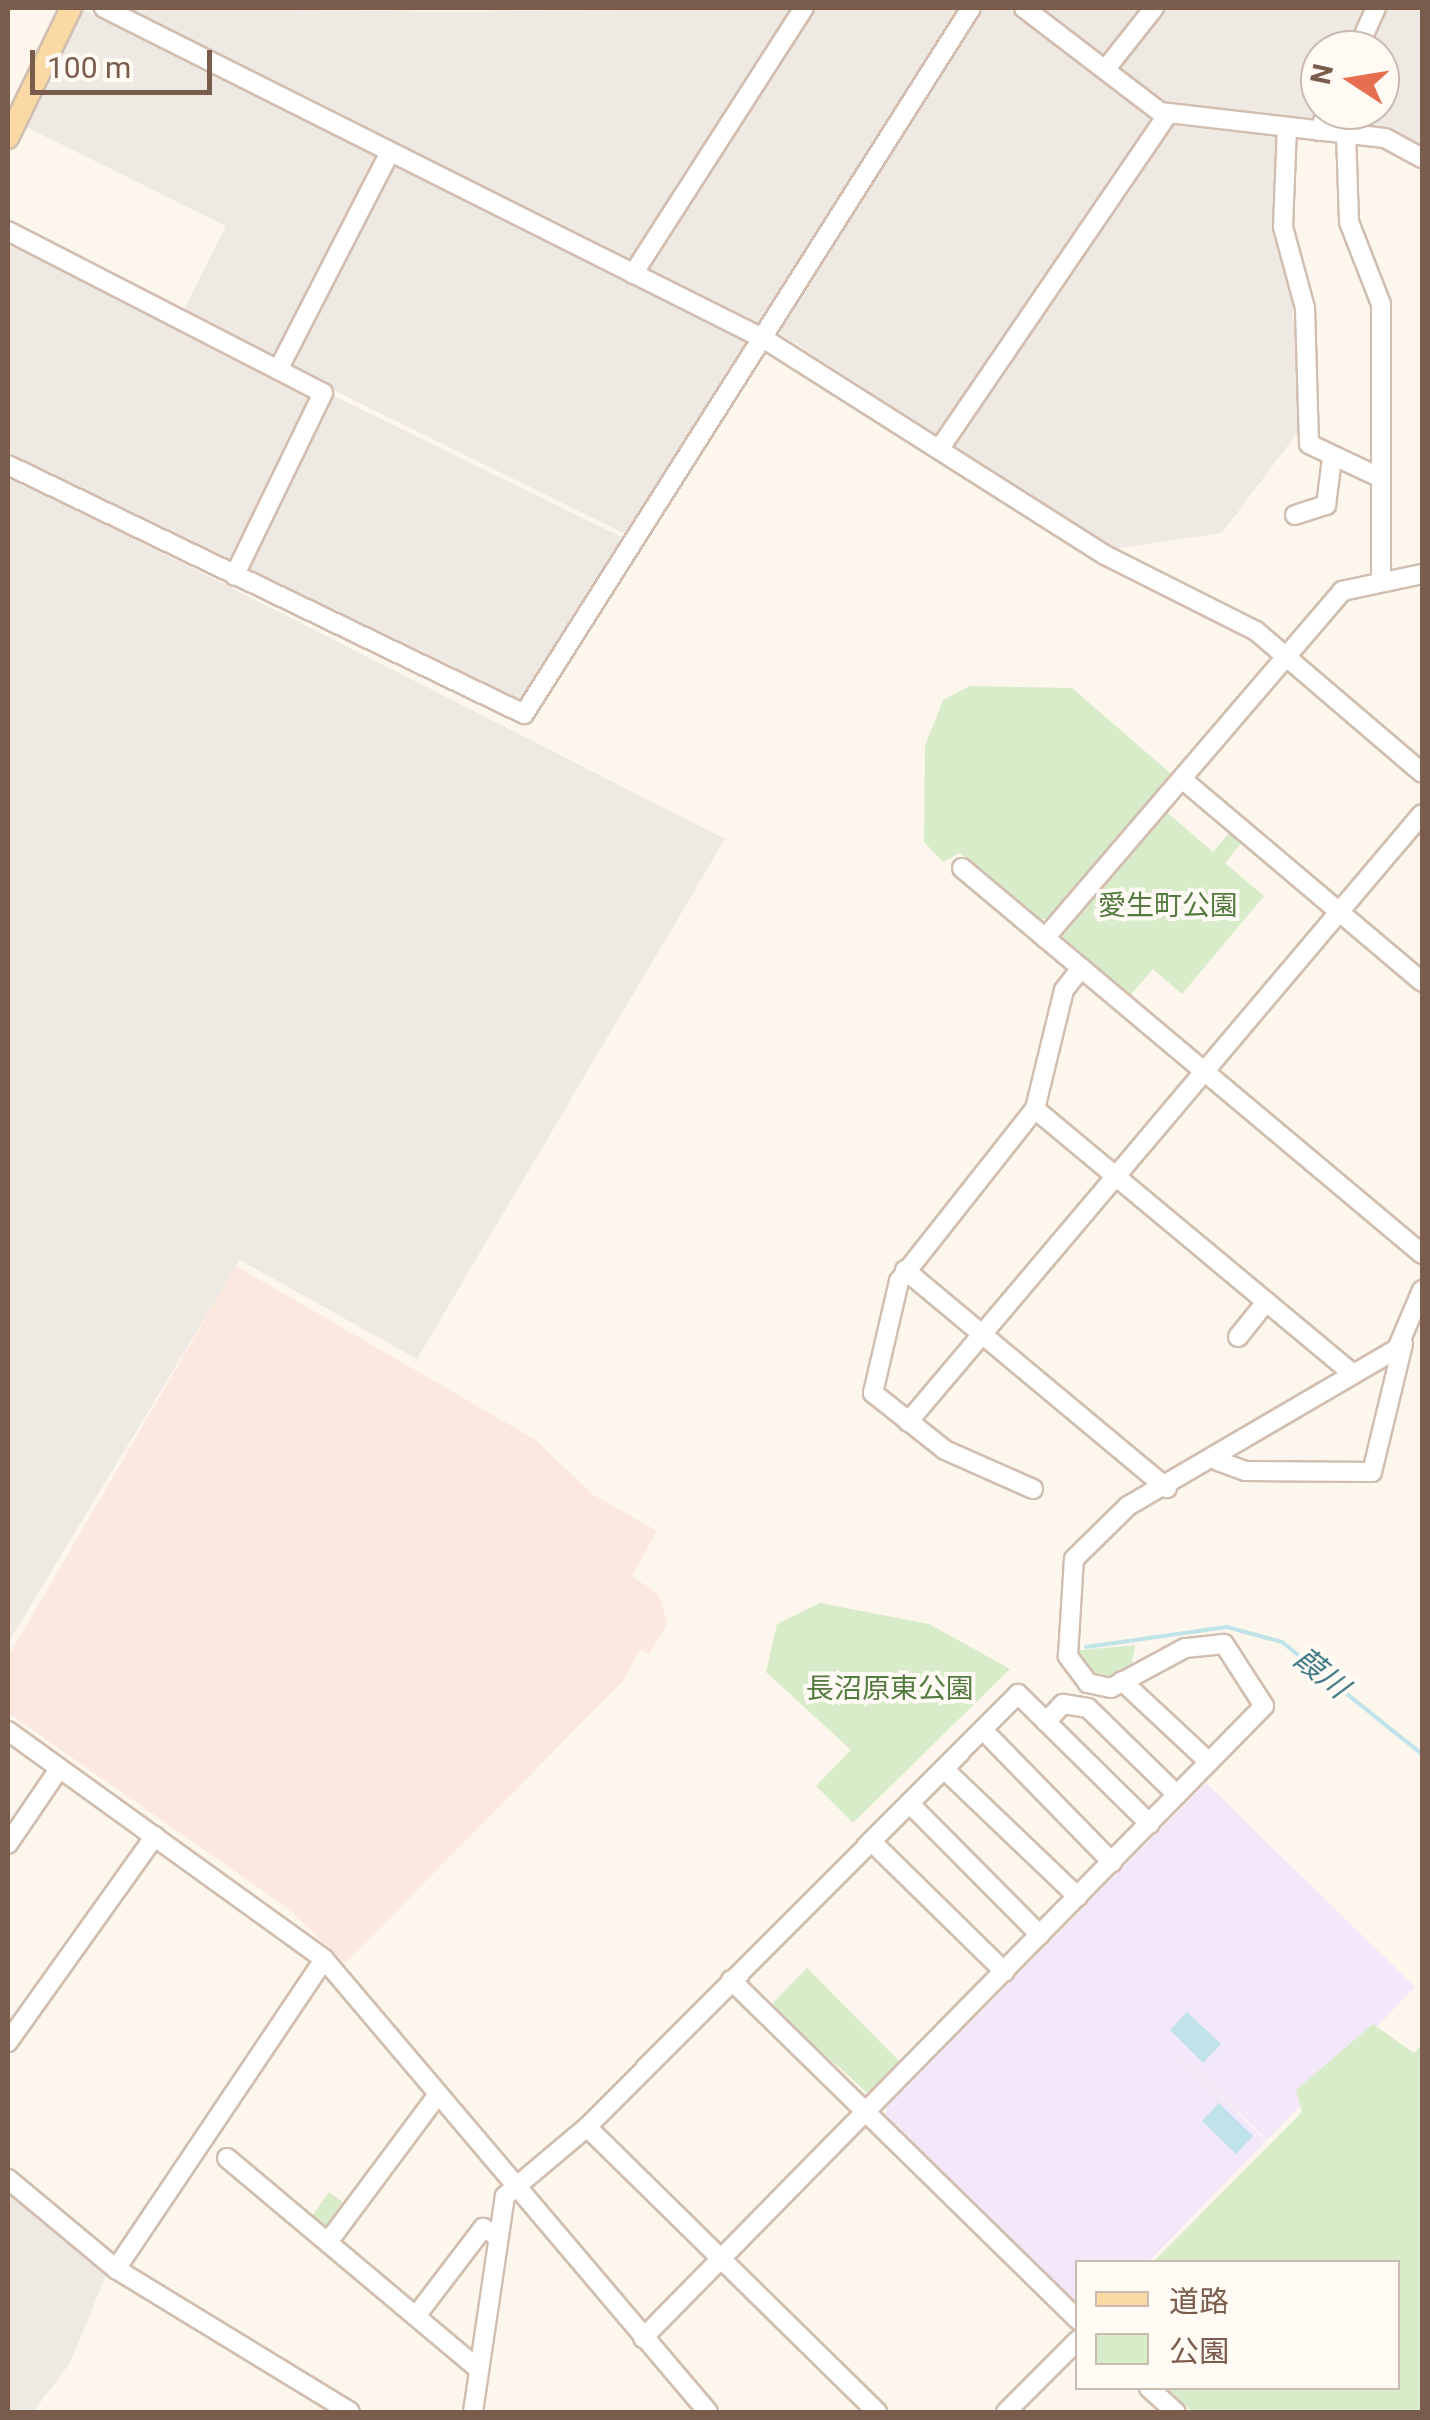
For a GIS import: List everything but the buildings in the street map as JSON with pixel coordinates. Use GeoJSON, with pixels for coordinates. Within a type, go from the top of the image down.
{"type":"FeatureCollection","features":[{"type":"Feature","properties":{"kind":"main road"},"geometry":{"type":"LineString","coordinates":[[8,138],[71,8]]}},
{"type":"Feature","properties":{"kind":"street"},"geometry":{"type":"LineString","coordinates":[[104,8],[766,340],[1287,656],[1422,773]]}},
{"type":"Feature","properties":{"kind":"street"},"geometry":{"type":"LineString","coordinates":[[633,274],[804,8]]}},
{"type":"Feature","properties":{"kind":"street"},"geometry":{"type":"LineString","coordinates":[[8,465],[524,714],[766,340],[971,8]]}},
{"type":"Feature","properties":{"kind":"street"},"geometry":{"type":"LineString","coordinates":[[1024,8],[1168,114],[1385,138],[1422,158]]}},
{"type":"Feature","properties":{"kind":"street"},"geometry":{"type":"LineString","coordinates":[[1105,70],[1154,8]]}},
{"type":"Feature","properties":{"kind":"street"},"geometry":{"type":"LineString","coordinates":[[940,448],[1168,114]]}},
{"type":"Feature","properties":{"kind":"street"},"geometry":{"type":"LineString","coordinates":[[1286,127],[1283,227],[1305,308],[1309,444],[1332,459],[1379,477]]}},
{"type":"Feature","properties":{"kind":"street"},"geometry":{"type":"LineString","coordinates":[[1346,134],[1348,222],[1381,304],[1382,582]]}},
{"type":"Feature","properties":{"kind":"street"},"geometry":{"type":"LineString","coordinates":[[279,368],[389,154]]}},
{"type":"Feature","properties":{"kind":"street"},"geometry":{"type":"LineString","coordinates":[[8,231],[279,368],[322,398],[234,576]]}},
{"type":"Feature","properties":{"kind":"street"},"geometry":{"type":"LineString","coordinates":[[1296,515],[1326,504],[1332,459]]}},
{"type":"Feature","properties":{"kind":"street"},"geometry":{"type":"LineString","coordinates":[[1045,938],[1342,591],[1422,574]]}},
{"type":"Feature","properties":{"kind":"street"},"geometry":{"type":"LineString","coordinates":[[1182,778],[1422,982]]}},
{"type":"Feature","properties":{"kind":"street"},"geometry":{"type":"LineString","coordinates":[[908,1422],[1422,814]]}},
{"type":"Feature","properties":{"kind":"street"},"geometry":{"type":"LineString","coordinates":[[962,868],[1422,1254]]}},
{"type":"Feature","properties":{"kind":"street"},"geometry":{"type":"LineString","coordinates":[[1033,1489],[945,1450],[873,1392],[905,1270],[1035,1109],[1064,990],[1081,968]]}},
{"type":"Feature","properties":{"kind":"street"},"geometry":{"type":"LineString","coordinates":[[1035,1109],[1354,1374]]}},
{"type":"Feature","properties":{"kind":"street"},"geometry":{"type":"LineString","coordinates":[[905,1270],[1167,1488]]}},
{"type":"Feature","properties":{"kind":"street"},"geometry":{"type":"LineString","coordinates":[[644,2338],[1264,1706],[1245,1663],[1224,1644],[1185,1648],[1122,1681],[1100,1686],[1073,1670],[1067,1577],[1086,1544],[1128,1506],[1218,1461],[1402,1344],[1417,1327],[1422,1290]]}},
{"type":"Feature","properties":{"kind":"street"},"geometry":{"type":"LineString","coordinates":[[1238,1337],[1266,1302]]}},
{"type":"Feature","properties":{"kind":"street"},"geometry":{"type":"LineString","coordinates":[[1218,1461],[1245,1471],[1372,1472],[1402,1344]]}},
{"type":"Feature","properties":{"kind":"street"},"geometry":{"type":"LineString","coordinates":[[1122,1681],[1209,1762]]}},
{"type":"Feature","properties":{"kind":"street"},"geometry":{"type":"LineString","coordinates":[[473,2412],[494,2234],[514,2188],[587,2127],[1018,1694],[1150,1824]]}},
{"type":"Feature","properties":{"kind":"street"},"geometry":{"type":"LineString","coordinates":[[1046,1722],[1064,1704],[1088,1708],[1177,1795]]}},
{"type":"Feature","properties":{"kind":"street"},"geometry":{"type":"LineString","coordinates":[[983,1730],[1112,1862]]}},
{"type":"Feature","properties":{"kind":"street"},"geometry":{"type":"LineString","coordinates":[[10,1738],[59,1768],[324,1958],[514,2188],[708,2412]]}},
{"type":"Feature","properties":{"kind":"street"},"geometry":{"type":"LineString","coordinates":[[8,1844],[59,1768]]}},
{"type":"Feature","properties":{"kind":"street"},"geometry":{"type":"LineString","coordinates":[[944,1769],[1078,1897]]}},
{"type":"Feature","properties":{"kind":"street"},"geometry":{"type":"LineString","coordinates":[[909,1803],[1040,1935]]}},
{"type":"Feature","properties":{"kind":"street"},"geometry":{"type":"LineString","coordinates":[[8,2042],[155,1836]]}},
{"type":"Feature","properties":{"kind":"street"},"geometry":{"type":"LineString","coordinates":[[871,1840],[1005,1972]]}},
{"type":"Feature","properties":{"kind":"street"},"geometry":{"type":"LineString","coordinates":[[116,2269],[324,1958]]}},
{"type":"Feature","properties":{"kind":"street"},"geometry":{"type":"LineString","coordinates":[[731,1980],[1075,2317]]}},
{"type":"Feature","properties":{"kind":"street"},"geometry":{"type":"LineString","coordinates":[[328,2242],[437,2096]]}},
{"type":"Feature","properties":{"kind":"street"},"geometry":{"type":"LineString","coordinates":[[587,2127],[877,2412]]}},
{"type":"Feature","properties":{"kind":"street"},"geometry":{"type":"LineString","coordinates":[[227,2158],[478,2368]]}},
{"type":"Feature","properties":{"kind":"street"},"geometry":{"type":"LineString","coordinates":[[8,2179],[116,2269],[338,2409]]}},
{"type":"Feature","properties":{"kind":"street"},"geometry":{"type":"LineString","coordinates":[[416,2316],[483,2228],[494,2234]]}},
{"type":"Feature","properties":{"kind":"street"},"geometry":{"type":"LineString","coordinates":[[1006,2412],[1075,2343]]}},
{"type":"Feature","properties":{"kind":"street"},"geometry":{"type":"LineString","coordinates":[[1151,2390],[1176,2412]]}},
{"type":"Feature","properties":{"kind":"shaded area"},"geometry":{"type":"Polygon","coordinates":[[[80,8],[383,155],[277,360],[182,314],[226,226],[24,126],[80,8]]]}},
{"type":"Feature","properties":{"kind":"shaded area"},"geometry":{"type":"Polygon","coordinates":[[[124,8],[453,12],[794,8],[629,268],[124,8]]]}},
{"type":"Feature","properties":{"kind":"shaded area"},"geometry":{"type":"Polygon","coordinates":[[[810,8],[967,8],[765,334],[640,272],[810,8]]]}},
{"type":"Feature","properties":{"kind":"shaded area"},"geometry":{"type":"Polygon","coordinates":[[[982,8],[1008,8],[1157,117],[941,438],[779,333],[982,8]]]}},
{"type":"Feature","properties":{"kind":"shaded area"},"geometry":{"type":"Polygon","coordinates":[[[1034,8],[1144,8],[1104,63],[1034,8]]]}},
{"type":"Feature","properties":{"kind":"shaded area"},"geometry":{"type":"Polygon","coordinates":[[[1157,8],[1369,8],[1359,30],[1300,30],[1300,121],[1164,105],[1114,69],[1157,8]]]}},
{"type":"Feature","properties":{"kind":"shaded area"},"geometry":{"type":"Polygon","coordinates":[[[1388,8],[1422,8],[1422,150],[1397,135],[1370,130],[1400,130],[1400,30],[1378,30],[1388,8]]]}},
{"type":"Feature","properties":{"kind":"shaded area"},"geometry":{"type":"Polygon","coordinates":[[[1170,122],[1281,135],[1301,428],[1222,533],[1113,549],[952,446],[1170,122]]]}},
{"type":"Feature","properties":{"kind":"shaded area"},"geometry":{"type":"Polygon","coordinates":[[[390,161],[759,343],[631,537],[285,366],[390,161]]]}},
{"type":"Feature","properties":{"kind":"shaded area"},"geometry":{"type":"Polygon","coordinates":[[[8,237],[317,394],[233,566],[8,454],[8,237]]]}},
{"type":"Feature","properties":{"kind":"shaded area"},"geometry":{"type":"Polygon","coordinates":[[[330,394],[630,541],[527,702],[508,704],[243,573],[330,394]]]}},
{"type":"Feature","properties":{"kind":"shaded area"},"geometry":{"type":"Polygon","coordinates":[[[8,474],[725,839],[417,1359],[240,1260],[8,1643],[8,474]]]}},
{"type":"Feature","properties":{"kind":"shaded area"},"geometry":{"type":"Polygon","coordinates":[[[236,1266],[536,1440],[592,1494],[657,1531],[632,1576],[659,1595],[667,1624],[649,1654],[640,1649],[622,1682],[345,1963],[289,1909],[8,1713],[8,1657],[236,1266]]]}},
{"type":"Feature","properties":{"kind":"shaded area"},"geometry":{"type":"Polygon","coordinates":[[[1206,1783],[1415,1987],[1267,2140],[1119,1997],[1266,2141],[1150,2260],[1075,2260],[1075,2305],[885,2118],[887,2107],[1206,1783]]]}},
{"type":"Feature","properties":{"kind":"shaded area"},"geometry":{"type":"Polygon","coordinates":[[[8,2189],[108,2270],[70,2363],[33,2412],[8,2412],[8,2189]]]}},
{"type":"Feature","properties":{"kind":"green space"},"geometry":{"type":"Polygon","coordinates":[[[970,686],[1072,688],[1177,779],[1054,919],[1037,919],[960,853],[943,862],[924,842],[925,746],[943,700],[970,686]]]}},
{"type":"Feature","properties":{"kind":"green space","name":"愛生町公園"},"geometry":{"type":"Polygon","coordinates":[[[1163,809],[1213,852],[1234,827],[1246,837],[1225,863],[1264,896],[1182,994],[1153,969],[1128,998],[1056,938],[1163,809]]]}},
{"type":"Feature","properties":{"kind":"green space","name":"長沼原東公園"},"geometry":{"type":"Polygon","coordinates":[[[820,1603],[929,1624],[1010,1669],[853,1823],[816,1786],[851,1750],[766,1672],[777,1624],[820,1603]]]}},
{"type":"Feature","properties":{"kind":"green space"},"geometry":{"type":"Polygon","coordinates":[[[1135,1645],[1131,1670],[1117,1679],[1090,1678],[1072,1651],[1135,1645]]]}},
{"type":"Feature","properties":{"kind":"green space"},"geometry":{"type":"Polygon","coordinates":[[[807,1968],[903,2065],[872,2097],[770,2006],[807,1968]]]}},
{"type":"Feature","properties":{"kind":"green space"},"geometry":{"type":"Polygon","coordinates":[[[1373,2024],[1414,2053],[1422,2044],[1422,2412],[1192,2412],[1169,2390],[1400,2390],[1400,2260],[1155,2260],[1302,2112],[1296,2090],[1373,2024]]]}},
{"type":"Feature","properties":{"kind":"green space"},"geometry":{"type":"Polygon","coordinates":[[[329,2192],[348,2206],[328,2234],[309,2220],[329,2192]]]}},
{"type":"Feature","properties":{"kind":"water"},"geometry":{"type":"Polygon","coordinates":[[[1187,2012],[1221,2044],[1203,2063],[1170,2030],[1187,2012]]]}},
{"type":"Feature","properties":{"kind":"water"},"geometry":{"type":"Polygon","coordinates":[[[1219,2103],[1253,2136],[1236,2154],[1202,2121],[1219,2103]]]}},
{"type":"Feature","properties":{"kind":"waterway","name":"葭川"},"geometry":{"type":"LineString","coordinates":[[1086,1647],[1227,1627],[1282,1642],[1422,1754]]}}]}
